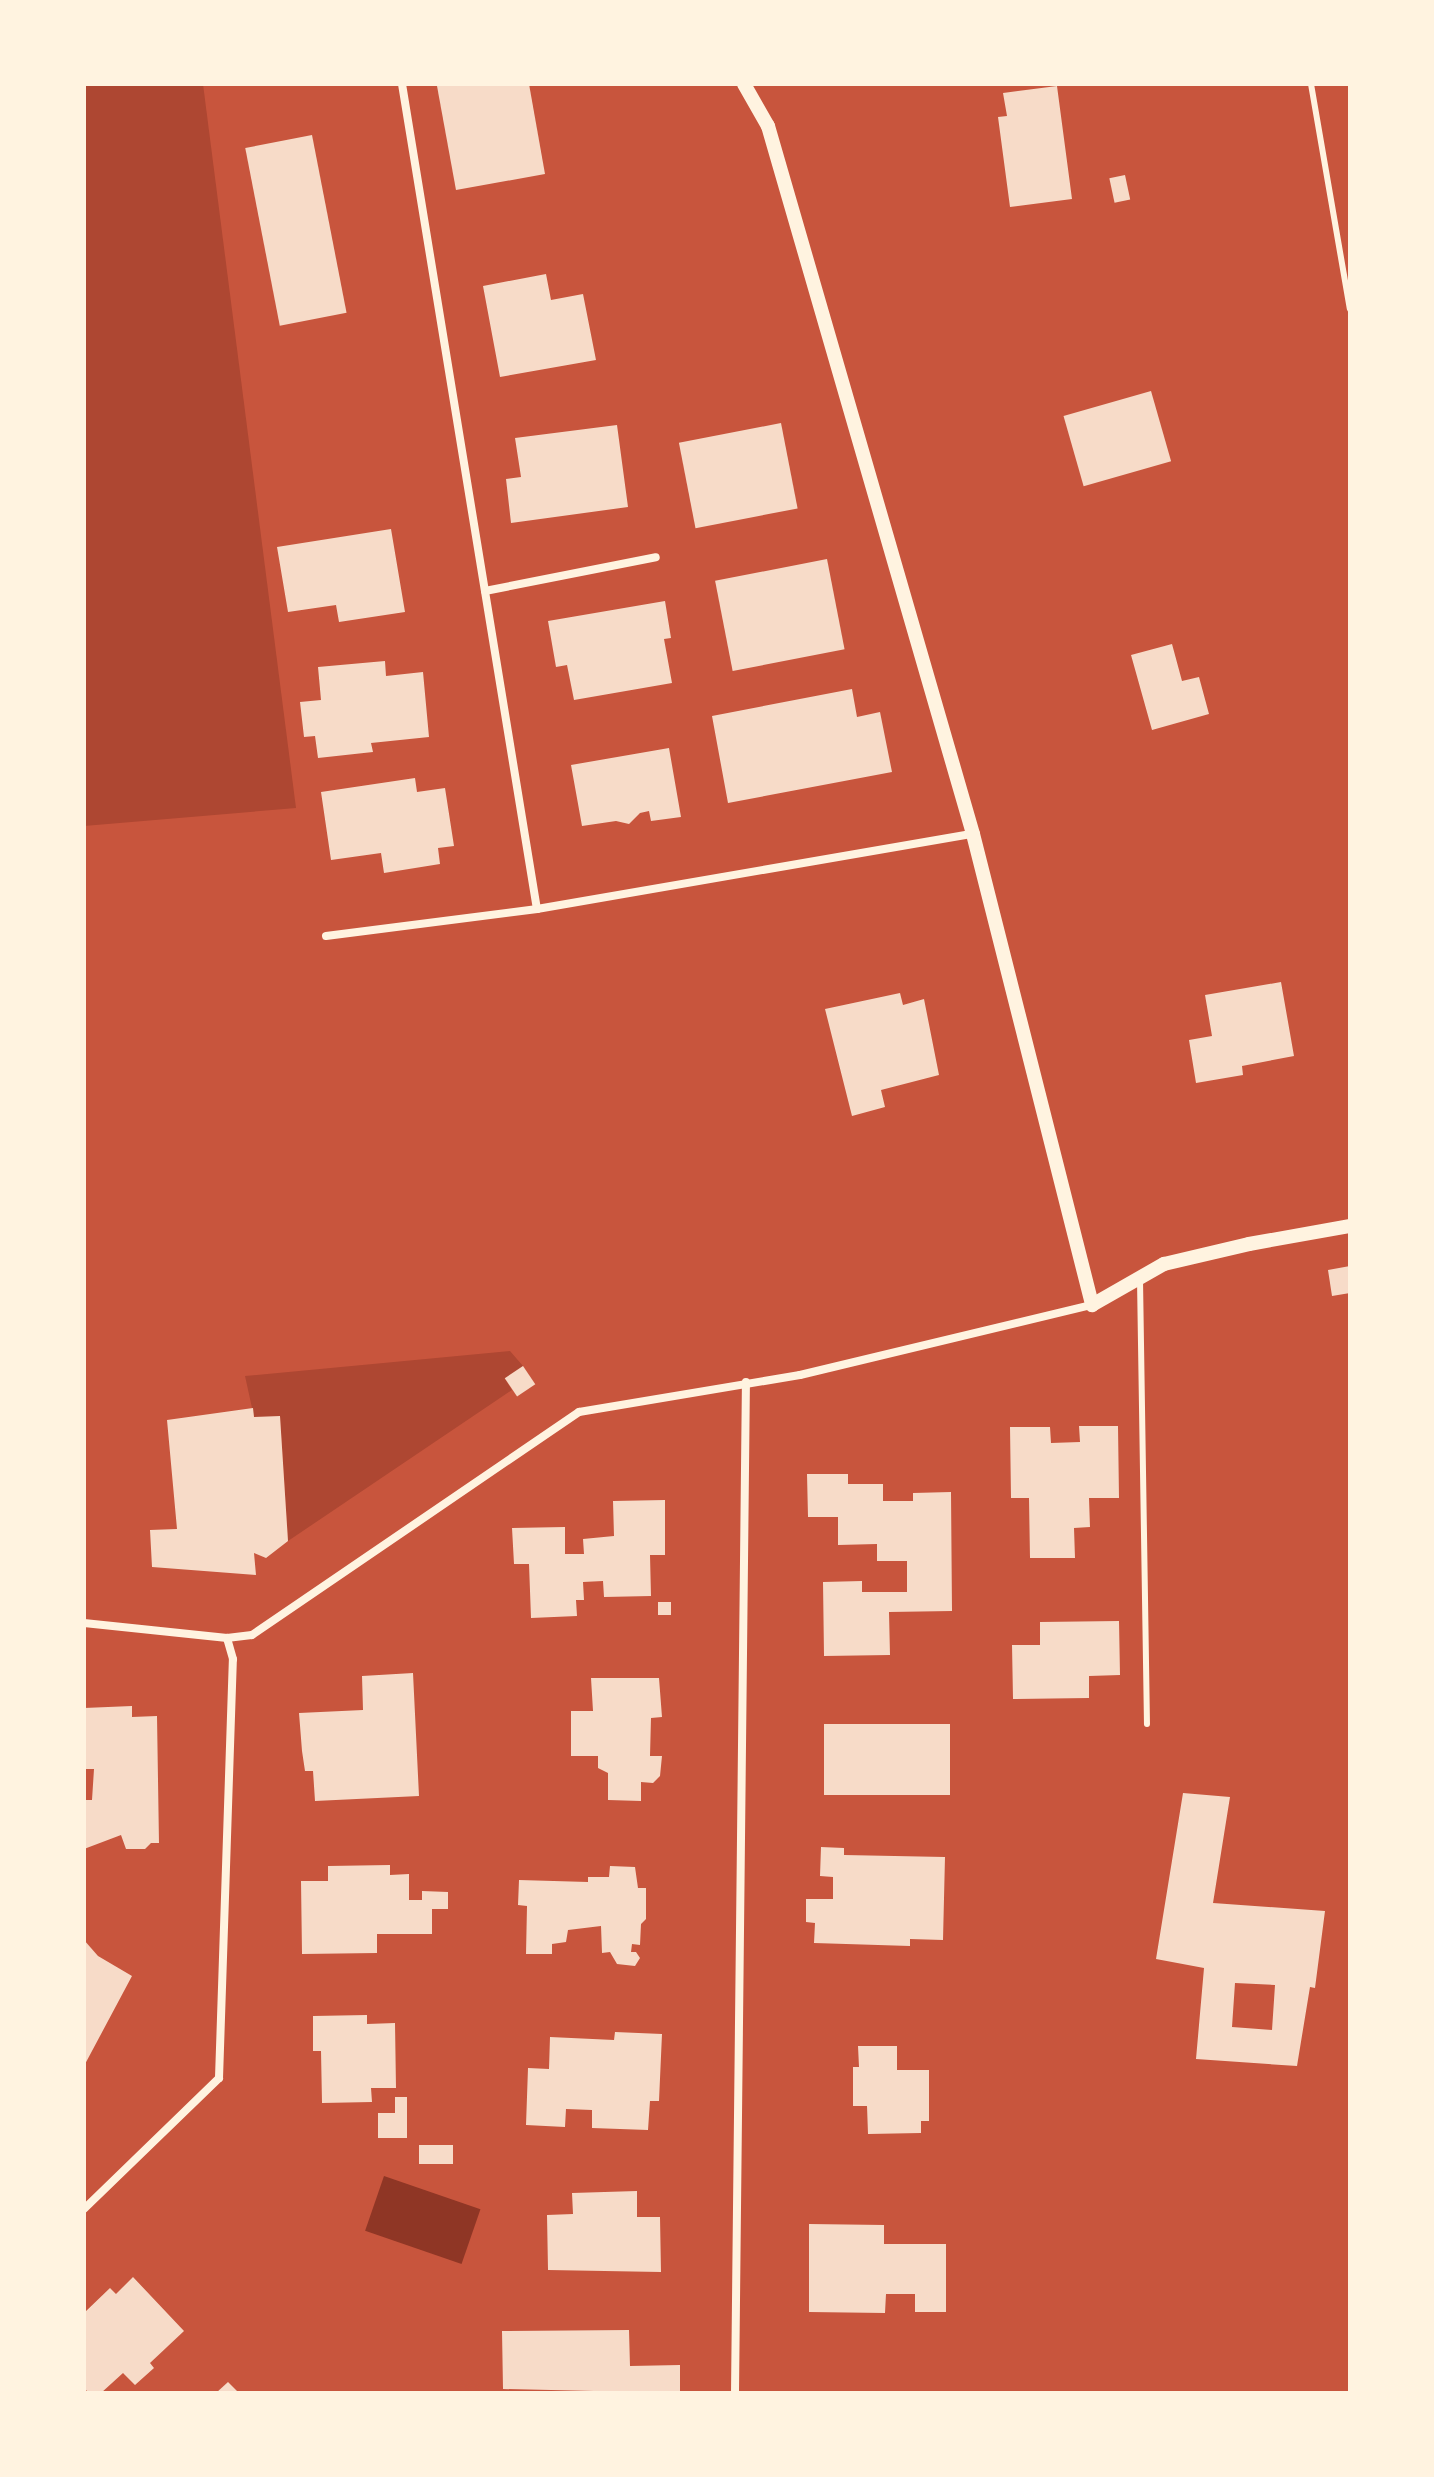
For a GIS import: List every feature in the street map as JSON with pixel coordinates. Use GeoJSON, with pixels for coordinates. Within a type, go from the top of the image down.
{"type":"FeatureCollection","features":[{"type":"Feature","properties":{"kind":"street"},"geometry":{"type":"LineString","coordinates":[[402,84],[537,909]]}},
{"type":"Feature","properties":{"kind":"street"},"geometry":{"type":"LineString","coordinates":[[744,84],[768,126],[973,834],[1092,1305]]}},
{"type":"Feature","properties":{"kind":"street"},"geometry":{"type":"LineString","coordinates":[[485,591],[656,557]]}},
{"type":"Feature","properties":{"kind":"street"},"geometry":{"type":"LineString","coordinates":[[326,936],[537,909],[973,834]]}},
{"type":"Feature","properties":{"kind":"street"},"geometry":{"type":"LineString","coordinates":[[84,1623],[227,1638],[252,1635],[579,1412],[800,1375],[1092,1305],[1164,1264],[1249,1244],[1350,1226]]}},
{"type":"Feature","properties":{"kind":"street"},"geometry":{"type":"LineString","coordinates":[[735,2393],[746,1382]]}},
{"type":"Feature","properties":{"kind":"street"},"geometry":{"type":"LineString","coordinates":[[84,2209],[219,2078],[233,1659],[227,1638]]}},
{"type":"Feature","properties":{"kind":"lane"},"geometry":{"type":"LineString","coordinates":[[1311,84],[1350,309]]}},
{"type":"Feature","properties":{"kind":"lane"},"geometry":{"type":"LineString","coordinates":[[1140,1278],[1147,1724]]}},
{"type":"Feature","properties":{"kind":"shaded area"},"geometry":{"type":"Polygon","coordinates":[[[84,84],[203,84],[296,808],[84,826],[84,84]]]}},
{"type":"Feature","properties":{"kind":"shaded area"},"geometry":{"type":"Polygon","coordinates":[[[510,1351],[523,1366],[505,1379],[512,1390],[288,1541],[280,1417],[254,1417],[245,1376],[510,1351]]]}},
{"type":"Feature","properties":{"kind":"shaded area"},"geometry":{"type":"Polygon","coordinates":[[[384,2176],[480,2209],[462,2264],[365,2231],[384,2176]]]}},
{"type":"Feature","properties":{"kind":"building"},"geometry":{"type":"Polygon","coordinates":[[[529,84],[545,174],[456,190],[437,86],[529,84]]]}},
{"type":"Feature","properties":{"kind":"building"},"geometry":{"type":"Polygon","coordinates":[[[1057,86],[1072,199],[1010,207],[998,117],[1007,116],[1003,93],[1057,86]]]}},
{"type":"Feature","properties":{"kind":"building"},"geometry":{"type":"Polygon","coordinates":[[[312,135],[347,313],[280,326],[245,148],[312,135]]]}},
{"type":"Feature","properties":{"kind":"building"},"geometry":{"type":"Polygon","coordinates":[[[1125,175],[1130,199],[1115,203],[1109,178],[1125,175]]]}},
{"type":"Feature","properties":{"kind":"building"},"geometry":{"type":"Polygon","coordinates":[[[546,274],[551,300],[583,294],[596,360],[500,377],[483,286],[546,274]]]}},
{"type":"Feature","properties":{"kind":"building"},"geometry":{"type":"Polygon","coordinates":[[[1151,391],[1171,461],[1084,486],[1064,416],[1151,391]]]}},
{"type":"Feature","properties":{"kind":"building"},"geometry":{"type":"Polygon","coordinates":[[[781,423],[798,508],[696,528],[679,443],[781,423]]]}},
{"type":"Feature","properties":{"kind":"building"},"geometry":{"type":"Polygon","coordinates":[[[617,425],[628,507],[511,523],[506,479],[521,477],[515,438],[617,425]]]}},
{"type":"Feature","properties":{"kind":"building"},"geometry":{"type":"Polygon","coordinates":[[[391,529],[405,612],[339,622],[336,605],[288,612],[277,547],[391,529]]]}},
{"type":"Feature","properties":{"kind":"building"},"geometry":{"type":"Polygon","coordinates":[[[827,559],[845,649],[733,671],[715,581],[827,559]]]}},
{"type":"Feature","properties":{"kind":"building"},"geometry":{"type":"Polygon","coordinates":[[[665,601],[671,638],[664,639],[672,683],[574,700],[567,665],[556,667],[548,621],[665,601]]]}},
{"type":"Feature","properties":{"kind":"building"},"geometry":{"type":"Polygon","coordinates":[[[1172,644],[1182,681],[1199,677],[1209,714],[1152,730],[1131,655],[1172,644]]]}},
{"type":"Feature","properties":{"kind":"building"},"geometry":{"type":"Polygon","coordinates":[[[385,661],[386,676],[423,672],[429,737],[371,743],[373,752],[318,758],[315,736],[304,737],[300,702],[321,700],[318,667],[385,661]]]}},
{"type":"Feature","properties":{"kind":"building"},"geometry":{"type":"Polygon","coordinates":[[[852,689],[857,717],[880,712],[892,772],[728,803],[712,716],[852,689]]]}},
{"type":"Feature","properties":{"kind":"building"},"geometry":{"type":"Polygon","coordinates":[[[669,748],[681,817],[651,821],[649,811],[640,813],[629,824],[616,821],[582,826],[571,765],[669,748]]]}},
{"type":"Feature","properties":{"kind":"building"},"geometry":{"type":"Polygon","coordinates":[[[415,778],[417,792],[445,788],[454,846],[438,848],[440,864],[384,873],[381,853],[331,860],[321,792],[415,778]]]}},
{"type":"Feature","properties":{"kind":"building"},"geometry":{"type":"Polygon","coordinates":[[[1281,982],[1294,1056],[1242,1066],[1243,1075],[1196,1083],[1189,1040],[1212,1036],[1205,995],[1281,982]]]}},
{"type":"Feature","properties":{"kind":"building"},"geometry":{"type":"Polygon","coordinates":[[[900,993],[903,1005],[924,999],[939,1075],[881,1090],[885,1107],[852,1116],[825,1009],[900,993]]]}},
{"type":"Feature","properties":{"kind":"building"},"geometry":{"type":"Polygon","coordinates":[[[1350,1266],[1350,1293],[1332,1296],[1328,1270],[1350,1266]]]}},
{"type":"Feature","properties":{"kind":"building"},"geometry":{"type":"Polygon","coordinates":[[[523,1366],[535,1384],[517,1397],[505,1378],[523,1366]]]}},
{"type":"Feature","properties":{"kind":"building"},"geometry":{"type":"Polygon","coordinates":[[[253,1408],[254,1417],[280,1416],[288,1541],[266,1558],[254,1553],[256,1575],[152,1567],[150,1530],[177,1529],[167,1420],[253,1408]]]}},
{"type":"Feature","properties":{"kind":"building"},"geometry":{"type":"Polygon","coordinates":[[[1079,1426],[1118,1426],[1119,1498],[1089,1498],[1090,1527],[1074,1528],[1075,1558],[1030,1558],[1029,1498],[1011,1498],[1010,1427],[1050,1427],[1051,1443],[1080,1442],[1079,1426]]]}},
{"type":"Feature","properties":{"kind":"building"},"geometry":{"type":"Polygon","coordinates":[[[807,1474],[848,1474],[848,1484],[883,1484],[883,1501],[913,1501],[913,1493],[951,1492],[952,1611],[889,1612],[890,1655],[824,1656],[823,1582],[862,1581],[862,1592],[907,1592],[907,1561],[877,1561],[877,1544],[838,1545],[838,1517],[808,1517],[807,1474]]]}},
{"type":"Feature","properties":{"kind":"building"},"geometry":{"type":"Polygon","coordinates":[[[665,1500],[665,1555],[650,1555],[651,1596],[604,1597],[603,1581],[583,1582],[584,1600],[576,1600],[577,1616],[531,1618],[529,1564],[514,1564],[512,1528],[565,1527],[565,1554],[584,1554],[583,1539],[614,1536],[613,1501],[665,1500]]]}},
{"type":"Feature","properties":{"kind":"building"},"geometry":{"type":"Polygon","coordinates":[[[658,1602],[671,1602],[671,1615],[658,1615],[658,1602]]]}},
{"type":"Feature","properties":{"kind":"building"},"geometry":{"type":"Polygon","coordinates":[[[1119,1621],[1120,1675],[1089,1676],[1089,1698],[1013,1699],[1012,1645],[1040,1645],[1040,1622],[1119,1621]]]}},
{"type":"Feature","properties":{"kind":"building"},"geometry":{"type":"Polygon","coordinates":[[[413,1673],[419,1796],[315,1801],[313,1771],[305,1771],[299,1713],[363,1710],[362,1676],[413,1673]]]}},
{"type":"Feature","properties":{"kind":"building"},"geometry":{"type":"Polygon","coordinates":[[[591,1678],[659,1678],[662,1717],[651,1718],[650,1756],[662,1756],[660,1776],[653,1783],[641,1782],[641,1801],[608,1800],[608,1773],[598,1768],[598,1756],[571,1756],[571,1711],[593,1711],[591,1678]]]}},
{"type":"Feature","properties":{"kind":"building"},"geometry":{"type":"Polygon","coordinates":[[[132,1706],[132,1717],[157,1716],[159,1843],[151,1843],[145,1849],[126,1849],[121,1835],[84,1849],[84,1800],[92,1800],[94,1769],[84,1769],[84,1708],[132,1706]]]}},
{"type":"Feature","properties":{"kind":"building"},"geometry":{"type":"Polygon","coordinates":[[[824,1724],[950,1724],[950,1795],[824,1795],[824,1724]]]}},
{"type":"Feature","properties":{"kind":"building"},"geometry":{"type":"Polygon","coordinates":[[[1183,1793],[1230,1797],[1213,1903],[1325,1911],[1315,1988],[1310,1987],[1297,2066],[1196,2059],[1204,1968],[1156,1959],[1183,1793]],[[1235,1983],[1232,2027],[1272,2030],[1275,1985],[1235,1983]]]}},
{"type":"Feature","properties":{"kind":"building"},"geometry":{"type":"Polygon","coordinates":[[[821,1847],[844,1848],[844,1855],[945,1857],[943,1940],[910,1939],[910,1946],[814,1943],[815,1923],[806,1922],[806,1899],[833,1899],[833,1877],[820,1876],[821,1847]]]}},
{"type":"Feature","properties":{"kind":"building"},"geometry":{"type":"Polygon","coordinates":[[[390,1865],[390,1875],[409,1874],[409,1900],[422,1900],[422,1891],[448,1892],[448,1909],[432,1909],[432,1934],[377,1934],[377,1953],[302,1954],[301,1881],[328,1881],[328,1866],[390,1865]]]}},
{"type":"Feature","properties":{"kind":"building"},"geometry":{"type":"Polygon","coordinates":[[[610,1866],[635,1867],[638,1888],[646,1888],[646,1919],[641,1924],[640,1945],[632,1944],[631,1952],[636,1952],[640,1958],[635,1966],[617,1964],[610,1952],[602,1953],[601,1926],[568,1930],[566,1942],[552,1944],[552,1954],[526,1954],[527,1906],[518,1905],[519,1880],[588,1882],[588,1877],[609,1877],[610,1866]]]}},
{"type":"Feature","properties":{"kind":"building"},"geometry":{"type":"Polygon","coordinates":[[[84,1940],[98,1956],[132,1976],[84,2066],[84,1940]]]}},
{"type":"Feature","properties":{"kind":"building"},"geometry":{"type":"Polygon","coordinates":[[[367,2015],[367,2024],[395,2023],[396,2088],[371,2088],[372,2102],[322,2103],[321,2051],[313,2051],[313,2016],[367,2015]]]}},
{"type":"Feature","properties":{"kind":"building"},"geometry":{"type":"Polygon","coordinates":[[[615,2032],[662,2034],[659,2101],[650,2101],[648,2130],[592,2128],[592,2110],[566,2109],[565,2127],[526,2125],[528,2068],[549,2069],[550,2037],[614,2040],[615,2032]]]}},
{"type":"Feature","properties":{"kind":"building"},"geometry":{"type":"Polygon","coordinates":[[[858,2046],[897,2046],[897,2070],[929,2070],[929,2121],[921,2121],[921,2133],[868,2134],[867,2106],[853,2106],[853,2067],[859,2067],[858,2046]]]}},
{"type":"Feature","properties":{"kind":"building"},"geometry":{"type":"Polygon","coordinates":[[[395,2097],[407,2097],[407,2138],[378,2138],[378,2113],[395,2113],[395,2097]]]}},
{"type":"Feature","properties":{"kind":"building"},"geometry":{"type":"Polygon","coordinates":[[[419,2145],[453,2145],[453,2164],[419,2164],[419,2145]]]}},
{"type":"Feature","properties":{"kind":"building"},"geometry":{"type":"Polygon","coordinates":[[[637,2191],[637,2217],[660,2217],[661,2272],[548,2270],[547,2215],[573,2214],[572,2193],[637,2191]]]}},
{"type":"Feature","properties":{"kind":"building"},"geometry":{"type":"Polygon","coordinates":[[[809,2224],[884,2225],[884,2244],[946,2244],[946,2312],[915,2312],[915,2294],[886,2294],[885,2313],[809,2312],[809,2224]]]}},
{"type":"Feature","properties":{"kind":"building"},"geometry":{"type":"Polygon","coordinates":[[[133,2277],[184,2331],[150,2363],[154,2368],[135,2385],[123,2373],[101,2393],[89,2393],[84,2388],[84,2313],[110,2288],[116,2294],[133,2277]]]}},
{"type":"Feature","properties":{"kind":"building"},"geometry":{"type":"Polygon","coordinates":[[[629,2330],[630,2366],[680,2365],[680,2393],[503,2389],[502,2331],[629,2330]]]}},
{"type":"Feature","properties":{"kind":"building"},"geometry":{"type":"Polygon","coordinates":[[[228,2382],[239,2393],[216,2393],[228,2382]]]}}]}
